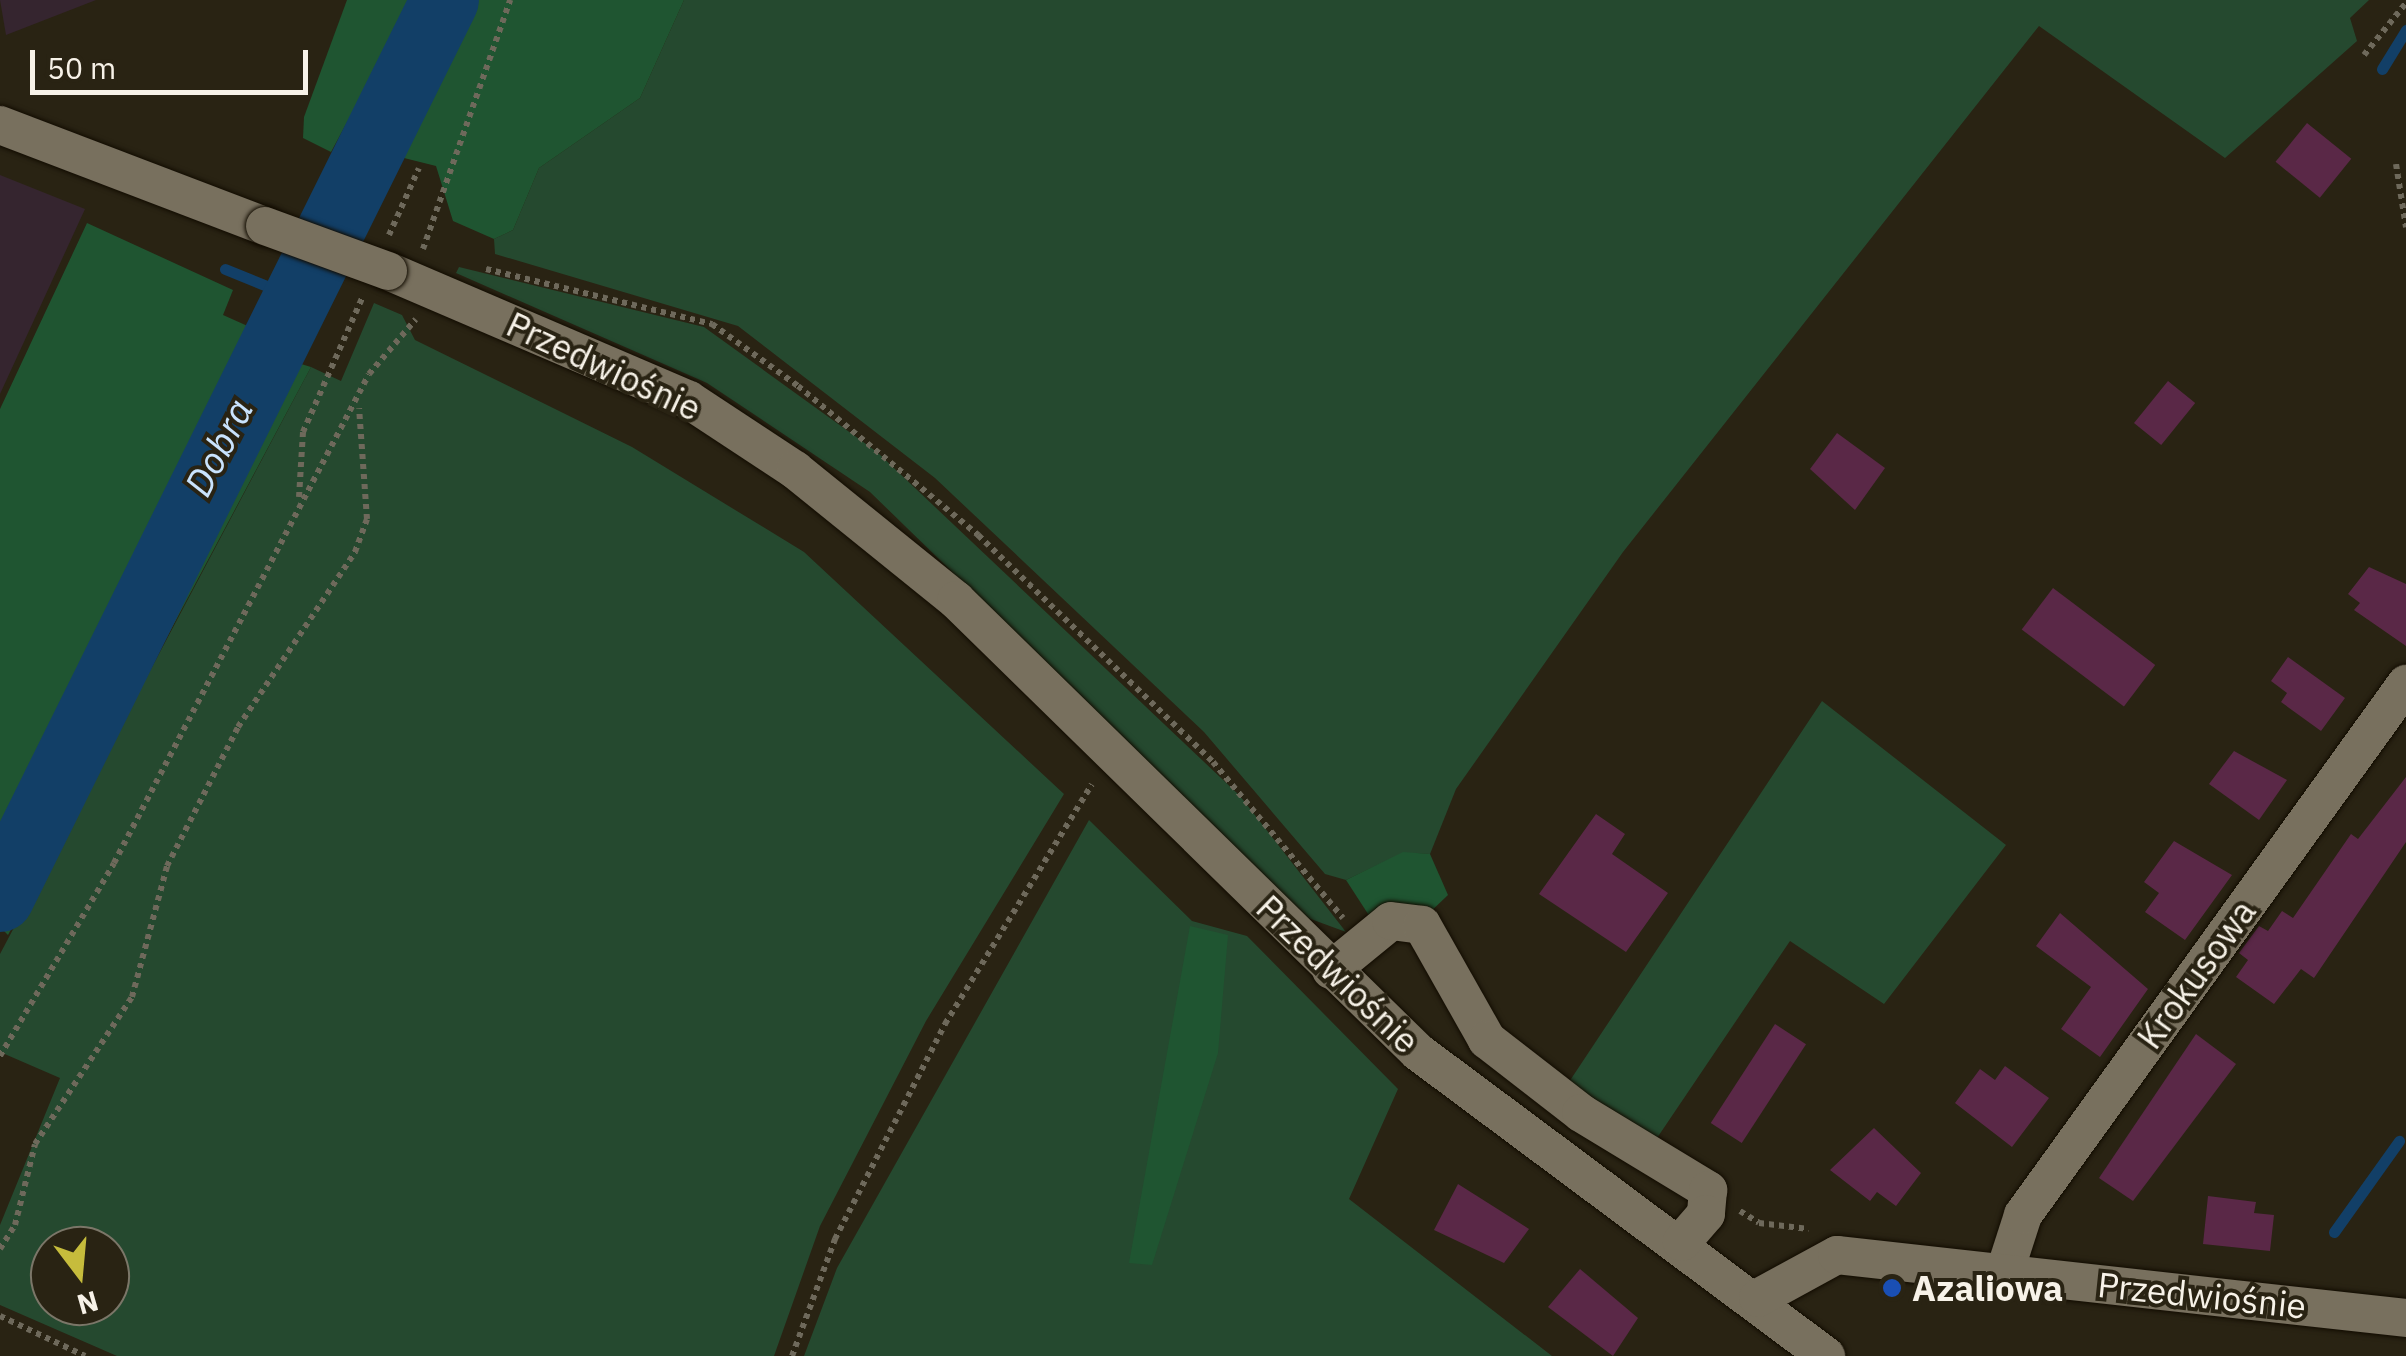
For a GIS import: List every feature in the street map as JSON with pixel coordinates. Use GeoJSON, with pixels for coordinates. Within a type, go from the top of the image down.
{"type":"FeatureCollection","features":[{"type":"Feature","properties":{"kind":"street","name":"Przedwiośnie"},"geometry":{"type":"LineString","coordinates":[[0,125],[265,226],[689,400],[795,470],[956,600],[1418,1052],[1758,1298],[1837,1255],[2406,1318]]}},
{"type":"Feature","properties":{"kind":"street","name":"Krokusowa"},"geometry":{"type":"LineString","coordinates":[[2004,1274],[2024,1215],[2406,684]]}},
{"type":"Feature","properties":{"kind":"street"},"geometry":{"type":"LineString","coordinates":[[1330,970],[1391,921],[1422,925],[1487,1040],[1581,1113],[1708,1190],[1706,1214],[1682,1242]]}},
{"type":"Feature","properties":{"kind":"street"},"geometry":{"type":"LineString","coordinates":[[1758,1298],[1826,1356]]}},
{"type":"Feature","properties":{"kind":"path"},"geometry":{"type":"LineString","coordinates":[[298,503],[304,432],[393,280],[510,0]]}},
{"type":"Feature","properties":{"kind":"path"},"geometry":{"type":"LineString","coordinates":[[2364,55],[2406,2]]}},
{"type":"Feature","properties":{"kind":"path"},"geometry":{"type":"LineString","coordinates":[[2396,164],[2406,227]]}},
{"type":"Feature","properties":{"kind":"path"},"geometry":{"type":"LineString","coordinates":[[0,1056],[114,862],[298,503],[359,408],[419,168]]}},
{"type":"Feature","properties":{"kind":"path"},"geometry":{"type":"LineString","coordinates":[[0,1249],[16,1225],[34,1144],[132,997],[167,866],[238,727],[355,552],[368,520],[359,408]]}},
{"type":"Feature","properties":{"kind":"path"},"geometry":{"type":"LineString","coordinates":[[792,1356],[835,1240],[944,1024],[1111,753]]}},
{"type":"Feature","properties":{"kind":"path"},"geometry":{"type":"LineString","coordinates":[[0,1316],[84,1356]]}},
{"type":"Feature","properties":{"kind":"shaded area"},"geometry":{"type":"Polygon","coordinates":[[[0,0],[96,0],[6,35],[0,0]]]}},
{"type":"Feature","properties":{"kind":"shaded area"},"geometry":{"type":"Polygon","coordinates":[[[0,175],[85,209],[0,394],[0,175]]]}},
{"type":"Feature","properties":{"kind":"green space"},"geometry":{"type":"Polygon","coordinates":[[[347,0],[413,0],[331,152],[303,138],[304,117],[347,0]]]}},
{"type":"Feature","properties":{"kind":"green space"},"geometry":{"type":"Polygon","coordinates":[[[466,0],[684,0],[640,98],[539,168],[513,230],[494,239],[453,221],[436,166],[388,154],[466,0]]]}},
{"type":"Feature","properties":{"kind":"green space"},"geometry":{"type":"Polygon","coordinates":[[[684,0],[2369,0],[2350,18],[2357,41],[2225,158],[2039,26],[1623,552],[1456,789],[1430,854],[1403,853],[1346,880],[1325,874],[1204,732],[935,478],[738,326],[495,254],[494,239],[513,230],[539,168],[640,98],[684,0]]]}},
{"type":"Feature","properties":{"kind":"green space"},"geometry":{"type":"Polygon","coordinates":[[[87,223],[233,290],[223,315],[261,332],[152,560],[183,573],[288,360],[311,367],[8,935],[0,927],[0,409],[87,223]]]}},
{"type":"Feature","properties":{"kind":"green space"},"geometry":{"type":"Polygon","coordinates":[[[459,267],[704,327],[877,452],[1240,796],[1346,932],[1308,918],[870,492],[707,383],[456,273],[459,267]]]}},
{"type":"Feature","properties":{"kind":"green space"},"geometry":{"type":"Polygon","coordinates":[[[374,303],[402,315],[415,340],[632,447],[804,552],[1064,794],[926,1021],[820,1226],[774,1356],[117,1356],[48,1326],[130,1326],[130,1226],[30,1226],[30,1318],[0,1305],[0,1225],[60,1078],[0,1052],[0,954],[311,367],[341,381],[374,303]]]}},
{"type":"Feature","properties":{"kind":"green space"},"geometry":{"type":"Polygon","coordinates":[[[1822,701],[2006,845],[1884,1004],[1790,941],[1655,1141],[1569,1082],[1822,701]]]}},
{"type":"Feature","properties":{"kind":"green space"},"geometry":{"type":"Polygon","coordinates":[[[1089,820],[1192,921],[1247,936],[1398,1089],[1349,1199],[1552,1356],[804,1356],[837,1268],[1089,820]]]}},
{"type":"Feature","properties":{"kind":"green space"},"geometry":{"type":"Polygon","coordinates":[[[1403,852],[1430,854],[1448,895],[1425,917],[1370,917],[1346,880],[1403,852]]]}},
{"type":"Feature","properties":{"kind":"green space"},"geometry":{"type":"Polygon","coordinates":[[[1190,926],[1228,935],[1218,1053],[1152,1265],[1129,1263],[1190,926]]]}},
{"type":"Feature","properties":{"kind":"building"},"geometry":{"type":"Polygon","coordinates":[[[2307,123],[2351,159],[2320,198],[2276,162],[2307,123]]]}},
{"type":"Feature","properties":{"kind":"building"},"geometry":{"type":"Polygon","coordinates":[[[2168,381],[2195,403],[2161,445],[2134,423],[2168,381]]]}},
{"type":"Feature","properties":{"kind":"building"},"geometry":{"type":"Polygon","coordinates":[[[1837,433],[1885,468],[1855,510],[1810,469],[1837,433]]]}},
{"type":"Feature","properties":{"kind":"building"},"geometry":{"type":"Polygon","coordinates":[[[2369,567],[2406,584],[2406,646],[2354,610],[2360,603],[2348,594],[2369,567]]]}},
{"type":"Feature","properties":{"kind":"building"},"geometry":{"type":"Polygon","coordinates":[[[2053,588],[2155,665],[2124,707],[2022,630],[2053,588]]]}},
{"type":"Feature","properties":{"kind":"building"},"geometry":{"type":"Polygon","coordinates":[[[2288,657],[2345,698],[2321,731],[2281,702],[2287,693],[2271,681],[2288,657]]]}},
{"type":"Feature","properties":{"kind":"building"},"geometry":{"type":"Polygon","coordinates":[[[2234,751],[2287,780],[2259,820],[2209,784],[2234,751]]]}},
{"type":"Feature","properties":{"kind":"building"},"geometry":{"type":"Polygon","coordinates":[[[2406,777],[2406,842],[2314,978],[2301,969],[2274,1004],[2236,977],[2248,960],[2239,953],[2259,926],[2268,931],[2282,911],[2293,918],[2351,834],[2358,839],[2406,777]]]}},
{"type":"Feature","properties":{"kind":"building"},"geometry":{"type":"Polygon","coordinates":[[[1596,814],[1625,834],[1612,854],[1668,893],[1626,952],[1539,894],[1596,814]]]}},
{"type":"Feature","properties":{"kind":"building"},"geometry":{"type":"Polygon","coordinates":[[[2174,841],[2232,875],[2185,940],[2145,912],[2159,893],[2144,882],[2174,841]]]}},
{"type":"Feature","properties":{"kind":"building"},"geometry":{"type":"Polygon","coordinates":[[[2060,913],[2148,989],[2100,1057],[2061,1029],[2091,987],[2036,946],[2060,913]]]}},
{"type":"Feature","properties":{"kind":"building"},"geometry":{"type":"Polygon","coordinates":[[[1775,1024],[1806,1044],[1742,1143],[1711,1123],[1775,1024]]]}},
{"type":"Feature","properties":{"kind":"building"},"geometry":{"type":"Polygon","coordinates":[[[2196,1034],[2236,1064],[2133,1201],[2099,1178],[2196,1034]]]}},
{"type":"Feature","properties":{"kind":"building"},"geometry":{"type":"Polygon","coordinates":[[[2005,1066],[2049,1098],[2012,1147],[1955,1103],[1980,1069],[1995,1080],[2005,1066]]]}},
{"type":"Feature","properties":{"kind":"building"},"geometry":{"type":"Polygon","coordinates":[[[1874,1128],[1921,1173],[1896,1206],[1877,1192],[1870,1201],[1830,1170],[1874,1128]]]}},
{"type":"Feature","properties":{"kind":"building"},"geometry":{"type":"Polygon","coordinates":[[[1458,1184],[1529,1229],[1504,1263],[1434,1230],[1458,1184]]]}},
{"type":"Feature","properties":{"kind":"building"},"geometry":{"type":"Polygon","coordinates":[[[2208,1196],[2256,1202],[2254,1213],[2274,1215],[2270,1251],[2203,1244],[2208,1196]]]}},
{"type":"Feature","properties":{"kind":"building"},"geometry":{"type":"Polygon","coordinates":[[[1580,1269],[1638,1318],[1613,1356],[1548,1307],[1580,1269]]]}},
{"type":"Feature","properties":{"kind":"waterway","name":"Dobra"},"geometry":{"type":"LineString","coordinates":[[0,898],[445,0]]}},
{"type":"Feature","properties":{"kind":"waterway"},"geometry":{"type":"LineString","coordinates":[[2382,69],[2406,30]]}},
{"type":"Feature","properties":{"kind":"waterway"},"geometry":{"type":"LineString","coordinates":[[225,269],[294,297]]}},
{"type":"Feature","properties":{"kind":"waterway"},"geometry":{"type":"LineString","coordinates":[[0,851],[22,851]]}},
{"type":"Feature","properties":{"kind":"waterway"},"geometry":{"type":"LineString","coordinates":[[2334,1232],[2399,1141]]}},
{"type":"Feature","properties":{"kind":"place","name":"Azaliowa"},"geometry":{"type":"Point","coordinates":[1892,1288]}}]}
